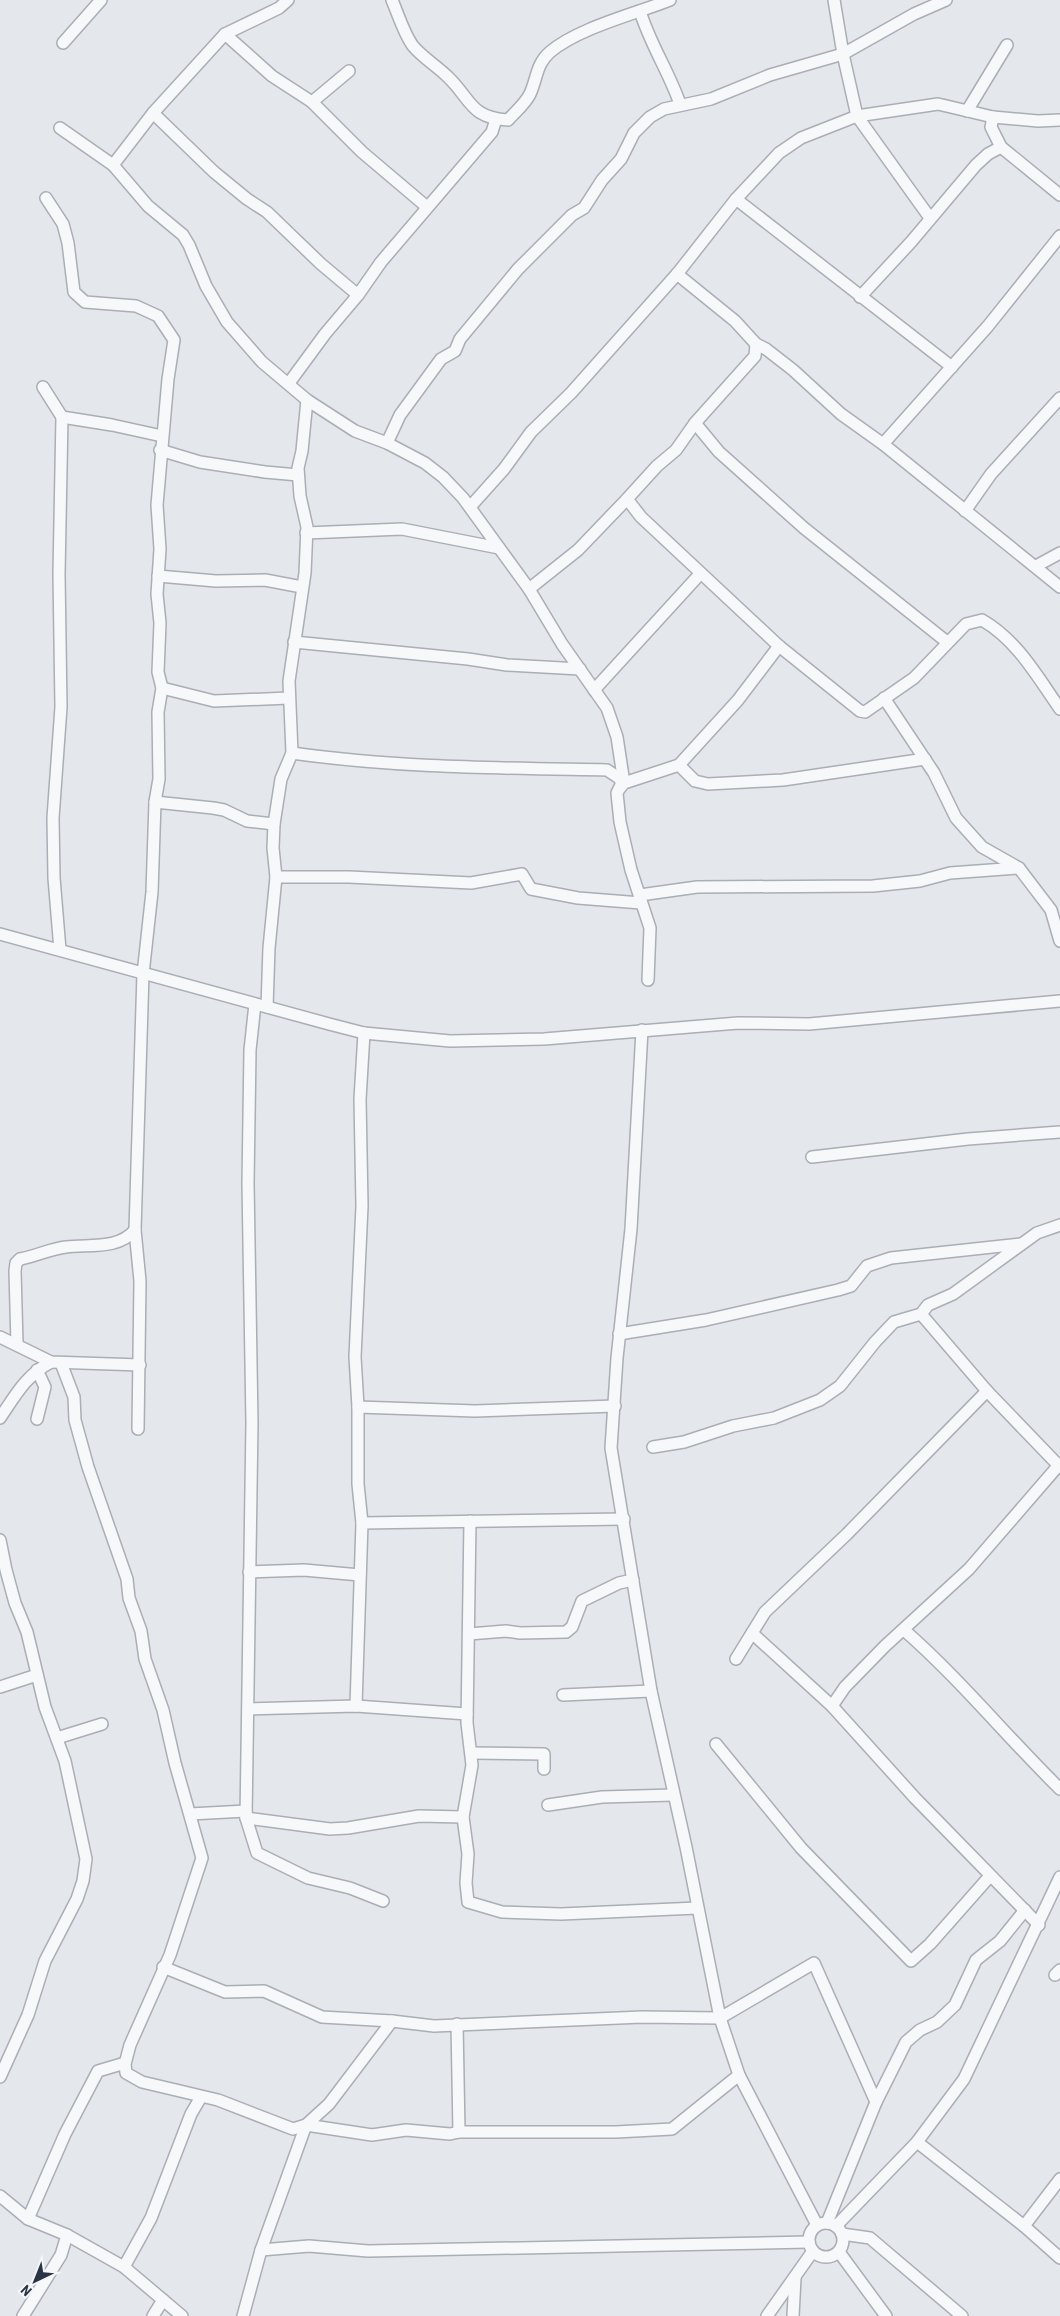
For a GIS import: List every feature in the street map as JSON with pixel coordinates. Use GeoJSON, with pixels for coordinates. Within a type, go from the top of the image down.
{"type":"FeatureCollection","features":[{"type":"Feature","properties":{"kind":"street"},"geometry":{"type":"LineString","coordinates":[[63,43],[101,0]]}},
{"type":"Feature","properties":{"kind":"street"},"geometry":{"type":"LineString","coordinates":[[113,166],[153,112],[225,34],[288,0]]}},
{"type":"Feature","properties":{"kind":"street"},"geometry":{"type":"LineString","coordinates":[[394,0],[412,45],[450,78],[473,107],[488,118],[508,120],[525,103],[532,91],[538,67],[550,52],[572,38],[611,21],[670,0]]}},
{"type":"Feature","properties":{"kind":"street"},"geometry":{"type":"LineString","coordinates":[[834,0],[856,116],[930,218]]}},
{"type":"Feature","properties":{"kind":"street"},"geometry":{"type":"LineString","coordinates":[[387,443],[400,415],[441,359],[454,351],[460,339],[518,269],[572,216],[584,208],[602,180],[621,159],[634,133],[650,117],[664,109],[680,104],[711,99],[770,75],[843,54],[914,14],[946,0]]}},
{"type":"Feature","properties":{"kind":"street"},"geometry":{"type":"LineString","coordinates":[[640,12],[645,28],[673,83],[680,104]]}},
{"type":"Feature","properties":{"kind":"street"},"geometry":{"type":"LineString","coordinates":[[225,34],[272,76],[312,102],[362,152],[427,207]]}},
{"type":"Feature","properties":{"kind":"street"},"geometry":{"type":"LineString","coordinates":[[968,111],[1007,45]]}},
{"type":"Feature","properties":{"kind":"street"},"geometry":{"type":"LineString","coordinates":[[312,102],[349,71]]}},
{"type":"Feature","properties":{"kind":"street"},"geometry":{"type":"LineString","coordinates":[[470,507],[504,469],[532,432],[571,393],[677,274],[736,199],[779,153],[801,138],[856,116],[938,104],[993,117],[1038,121],[1060,120]]}},
{"type":"Feature","properties":{"kind":"street"},"geometry":{"type":"LineString","coordinates":[[153,112],[214,172],[247,199],[267,212],[321,264],[358,295]]}},
{"type":"Feature","properties":{"kind":"street"},"geometry":{"type":"LineString","coordinates":[[993,117],[991,127],[1001,147],[1060,195]]}},
{"type":"Feature","properties":{"kind":"street"},"geometry":{"type":"LineString","coordinates":[[289,384],[325,334],[358,295],[381,262],[492,132],[496,119]]}},
{"type":"Feature","properties":{"kind":"street"},"geometry":{"type":"LineString","coordinates":[[60,128],[113,166],[148,206],[182,235],[189,245],[206,286],[227,322],[262,362],[306,400],[355,431],[387,443],[425,463],[443,477],[470,507],[529,589],[607,708],[614,726],[624,783]]}},
{"type":"Feature","properties":{"kind":"street"},"geometry":{"type":"LineString","coordinates":[[860,297],[911,242],[976,165],[988,154],[1001,147]]}},
{"type":"Feature","properties":{"kind":"street"},"geometry":{"type":"LineString","coordinates":[[46,198],[62,224],[68,243],[74,292],[78,298],[85,302],[136,306],[158,316],[174,340],[160,450],[157,505],[160,549],[158,576],[158,672],[162,688],[158,712],[159,779],[154,802],[152,892],[144,974],[135,1230],[140,1281],[138,1429]]}},
{"type":"Feature","properties":{"kind":"street"},"geometry":{"type":"LineString","coordinates":[[736,199],[952,367]]}},
{"type":"Feature","properties":{"kind":"street"},"geometry":{"type":"LineString","coordinates":[[883,444],[988,326],[1060,236]]}},
{"type":"Feature","properties":{"kind":"street"},"geometry":{"type":"LineString","coordinates":[[677,274],[735,321],[756,344],[766,349],[793,370],[863,431],[883,444],[1060,587]]}},
{"type":"Feature","properties":{"kind":"street"},"geometry":{"type":"LineString","coordinates":[[529,589],[578,550],[657,466],[676,450],[695,423],[755,356],[756,344]]}},
{"type":"Feature","properties":{"kind":"street"},"geometry":{"type":"LineString","coordinates":[[43,387],[62,418],[59,574],[61,707],[53,818],[54,878],[60,950]]}},
{"type":"Feature","properties":{"kind":"street"},"geometry":{"type":"LineString","coordinates":[[965,511],[991,474],[1060,398]]}},
{"type":"Feature","properties":{"kind":"street"},"geometry":{"type":"LineString","coordinates":[[267,1007],[269,948],[276,877],[272,848],[274,824],[281,779],[292,753],[289,698],[294,642],[301,610],[307,527],[298,475],[306,400]]}},
{"type":"Feature","properties":{"kind":"street"},"geometry":{"type":"LineString","coordinates":[[62,418],[112,425],[162,436]]}},
{"type":"Feature","properties":{"kind":"street"},"geometry":{"type":"LineString","coordinates":[[695,423],[719,452],[804,528],[947,642]]}},
{"type":"Feature","properties":{"kind":"street"},"geometry":{"type":"LineString","coordinates":[[160,450],[200,462],[298,475]]}},
{"type":"Feature","properties":{"kind":"street"},"geometry":{"type":"LineString","coordinates":[[627,499],[654,531],[779,646],[860,711],[865,712],[874,708],[884,698],[914,678],[966,624],[982,620],[996,628],[1016,646],[1060,709]]}},
{"type":"Feature","properties":{"kind":"street"},"geometry":{"type":"LineString","coordinates":[[306,533],[402,529],[499,548]]}},
{"type":"Feature","properties":{"kind":"street"},"geometry":{"type":"LineString","coordinates":[[1036,566],[1060,553]]}},
{"type":"Feature","properties":{"kind":"street"},"geometry":{"type":"LineString","coordinates":[[594,690],[700,574]]}},
{"type":"Feature","properties":{"kind":"street"},"geometry":{"type":"LineString","coordinates":[[158,576],[216,580],[264,580],[302,587]]}},
{"type":"Feature","properties":{"kind":"street"},"geometry":{"type":"LineString","coordinates":[[294,642],[468,659],[507,666],[580,669]]}},
{"type":"Feature","properties":{"kind":"street"},"geometry":{"type":"LineString","coordinates":[[617,793],[624,783],[679,765],[738,700],[779,646]]}},
{"type":"Feature","properties":{"kind":"street"},"geometry":{"type":"LineString","coordinates":[[162,688],[214,701],[289,698]]}},
{"type":"Feature","properties":{"kind":"street"},"geometry":{"type":"LineString","coordinates":[[884,698],[925,759],[944,791],[956,818],[968,834],[982,847],[1019,868],[1051,910],[1060,941]]}},
{"type":"Feature","properties":{"kind":"street"},"geometry":{"type":"LineString","coordinates":[[292,753],[350,760],[504,770],[607,770],[620,778],[622,783],[617,793],[631,870],[650,928],[648,980]]}},
{"type":"Feature","properties":{"kind":"street"},"geometry":{"type":"LineString","coordinates":[[679,765],[695,781],[708,784],[783,780],[925,759]]}},
{"type":"Feature","properties":{"kind":"street"},"geometry":{"type":"LineString","coordinates":[[154,802],[224,810],[247,821],[274,824]]}},
{"type":"Feature","properties":{"kind":"street"},"geometry":{"type":"LineString","coordinates":[[276,877],[350,877],[472,883],[522,874],[531,889],[578,898],[640,899],[705,886],[873,886],[920,881],[950,873],[1019,868]]}},
{"type":"Feature","properties":{"kind":"street"},"geometry":{"type":"LineString","coordinates":[[0,934],[364,1032],[450,1041],[544,1039],[738,1023],[809,1024],[1060,1001]]}},
{"type":"Feature","properties":{"kind":"street"},"geometry":{"type":"LineString","coordinates":[[255,1004],[250,1050],[248,1183],[252,1423],[246,1815],[257,1854],[308,1878],[350,1888],[382,1901]]}},
{"type":"Feature","properties":{"kind":"street"},"geometry":{"type":"LineString","coordinates":[[261,2250],[309,2246],[378,2250],[811,2246],[821,2256],[831,2256],[839,2252],[843,2243],[830,2227],[739,2075],[720,2018],[686,1847],[651,1691],[611,1448],[619,1334],[631,1229],[642,1030]]}},
{"type":"Feature","properties":{"kind":"street"},"geometry":{"type":"LineString","coordinates":[[356,1706],[362,1523],[358,1484],[358,1407],[355,1357],[362,1206],[360,1099],[364,1032]]}},
{"type":"Feature","properties":{"kind":"street"},"geometry":{"type":"LineString","coordinates":[[812,1157],[968,1139],[1060,1132]]}},
{"type":"Feature","properties":{"kind":"street"},"geometry":{"type":"LineString","coordinates":[[653,1446],[684,1442],[733,1426],[774,1418],[820,1400],[840,1386],[875,1342],[894,1322],[920,1314],[928,1305],[953,1294],[1037,1233],[1060,1225]]}},
{"type":"Feature","properties":{"kind":"street"},"geometry":{"type":"LineString","coordinates":[[17,1344],[15,1271],[16,1263],[20,1259],[64,1247],[104,1246],[131,1235],[135,1230]]}},
{"type":"Feature","properties":{"kind":"street"},"geometry":{"type":"LineString","coordinates":[[619,1334],[706,1320],[838,1290],[851,1286],[867,1266],[891,1258],[1022,1244]]}},
{"type":"Feature","properties":{"kind":"street"},"geometry":{"type":"LineString","coordinates":[[832,1706],[845,1687],[885,1646],[969,1569],[1059,1467],[987,1391],[920,1314]]}},
{"type":"Feature","properties":{"kind":"street"},"geometry":{"type":"LineString","coordinates":[[0,1338],[56,1363],[74,1397],[75,1420],[88,1467],[127,1579],[128,1598],[141,1631],[145,1659],[156,1688],[202,1858],[178,1932],[130,2045],[125,2063],[126,2073],[142,2082],[218,2100],[293,2128],[306,2125],[372,2135],[406,2130],[450,2134],[459,2132],[616,2132],[672,2129],[739,2075]]}},
{"type":"Feature","properties":{"kind":"street"},"geometry":{"type":"LineString","coordinates":[[0,1418],[14,1395],[37,1370],[56,1363],[140,1365]]}},
{"type":"Feature","properties":{"kind":"street"},"geometry":{"type":"LineString","coordinates":[[37,1370],[46,1387],[37,1419]]}},
{"type":"Feature","properties":{"kind":"street"},"geometry":{"type":"LineString","coordinates":[[736,1659],[765,1612],[847,1534],[987,1391]]}},
{"type":"Feature","properties":{"kind":"street"},"geometry":{"type":"LineString","coordinates":[[358,1407],[475,1411],[615,1406]]}},
{"type":"Feature","properties":{"kind":"street"},"geometry":{"type":"LineString","coordinates":[[362,1523],[624,1519]]}},
{"type":"Feature","properties":{"kind":"street"},"geometry":{"type":"LineString","coordinates":[[470,1520],[467,1714],[472,1753],[463,1817],[468,1854],[466,1883],[468,1902],[502,1912],[561,1914],[698,1908]]}},
{"type":"Feature","properties":{"kind":"street"},"geometry":{"type":"LineString","coordinates":[[0,1540],[15,1604],[27,1632],[37,1675],[65,1761],[86,1860],[83,1880],[77,1899],[45,1961],[28,2016],[0,2077]]}},
{"type":"Feature","properties":{"kind":"street"},"geometry":{"type":"LineString","coordinates":[[249,1572],[304,1570],[360,1575]]}},
{"type":"Feature","properties":{"kind":"street"},"geometry":{"type":"LineString","coordinates":[[469,1634],[506,1631],[520,1633],[566,1632],[572,1627],[582,1601],[619,1584],[633,1580]]}},
{"type":"Feature","properties":{"kind":"street"},"geometry":{"type":"LineString","coordinates":[[904,1630],[936,1658],[1060,1789]]}},
{"type":"Feature","properties":{"kind":"street"},"geometry":{"type":"LineString","coordinates":[[752,1633],[832,1706],[990,1876],[1039,1925]]}},
{"type":"Feature","properties":{"kind":"street"},"geometry":{"type":"LineString","coordinates":[[0,1687],[37,1675]]}},
{"type":"Feature","properties":{"kind":"street"},"geometry":{"type":"LineString","coordinates":[[563,1695],[651,1691]]}},
{"type":"Feature","properties":{"kind":"street"},"geometry":{"type":"LineString","coordinates":[[248,1709],[356,1706],[467,1714]]}},
{"type":"Feature","properties":{"kind":"street"},"geometry":{"type":"LineString","coordinates":[[57,1738],[102,1724]]}},
{"type":"Feature","properties":{"kind":"street"},"geometry":{"type":"LineString","coordinates":[[716,1744],[801,1848],[910,1962],[930,1944],[990,1876]]}},
{"type":"Feature","properties":{"kind":"street"},"geometry":{"type":"LineString","coordinates":[[472,1753],[544,1754],[544,1769]]}},
{"type":"Feature","properties":{"kind":"street"},"geometry":{"type":"LineString","coordinates":[[548,1805],[602,1797],[673,1795]]}},
{"type":"Feature","properties":{"kind":"street"},"geometry":{"type":"LineString","coordinates":[[190,1814],[246,1815],[330,1829],[348,1828],[419,1816],[463,1817]]}},
{"type":"Feature","properties":{"kind":"street"},"geometry":{"type":"LineString","coordinates":[[768,2316],[795,2276],[811,2246],[811,2232],[830,2227],[917,2142],[964,2079],[1039,1925],[1060,1877]]}},
{"type":"Feature","properties":{"kind":"street"},"geometry":{"type":"LineString","coordinates":[[830,2227],[876,2102],[906,2042],[920,2030],[938,2022],[955,2005],[976,1960],[1000,1941],[1025,1910]]}},
{"type":"Feature","properties":{"kind":"street"},"geometry":{"type":"LineString","coordinates":[[163,1967],[225,1992],[264,1991],[322,2017],[392,2021],[434,2026],[642,2017],[720,2018],[814,1963],[876,2102]]}},
{"type":"Feature","properties":{"kind":"street"},"geometry":{"type":"LineString","coordinates":[[243,2316],[261,2250],[306,2125],[329,2104],[392,2021]]}},
{"type":"Feature","properties":{"kind":"street"},"geometry":{"type":"LineString","coordinates":[[457,2024],[459,2132]]}},
{"type":"Feature","properties":{"kind":"street"},"geometry":{"type":"LineString","coordinates":[[28,2219],[65,2134],[98,2070],[125,2063]]}},
{"type":"Feature","properties":{"kind":"street"},"geometry":{"type":"LineString","coordinates":[[124,2266],[151,2218],[191,2114],[202,2097]]}},
{"type":"Feature","properties":{"kind":"street"},"geometry":{"type":"LineString","coordinates":[[917,2142],[1024,2226],[1060,2258]]}},
{"type":"Feature","properties":{"kind":"street"},"geometry":{"type":"LineString","coordinates":[[1024,2226],[1060,2179]]}},
{"type":"Feature","properties":{"kind":"street"},"geometry":{"type":"LineString","coordinates":[[0,2196],[28,2219],[67,2235],[124,2266],[182,2316]]}},
{"type":"Feature","properties":{"kind":"street"},"geometry":{"type":"LineString","coordinates":[[830,2227],[870,2238],[962,2316]]}},
{"type":"Feature","properties":{"kind":"street"},"geometry":{"type":"LineString","coordinates":[[23,2316],[61,2255],[67,2235]]}},
{"type":"Feature","properties":{"kind":"street"},"geometry":{"type":"LineString","coordinates":[[839,2252],[886,2316]]}},
{"type":"Feature","properties":{"kind":"street"},"geometry":{"type":"LineString","coordinates":[[793,2316],[795,2276]]}},
{"type":"Feature","properties":{"kind":"street"},"geometry":{"type":"LineString","coordinates":[[153,2316],[163,2300]]}}]}
